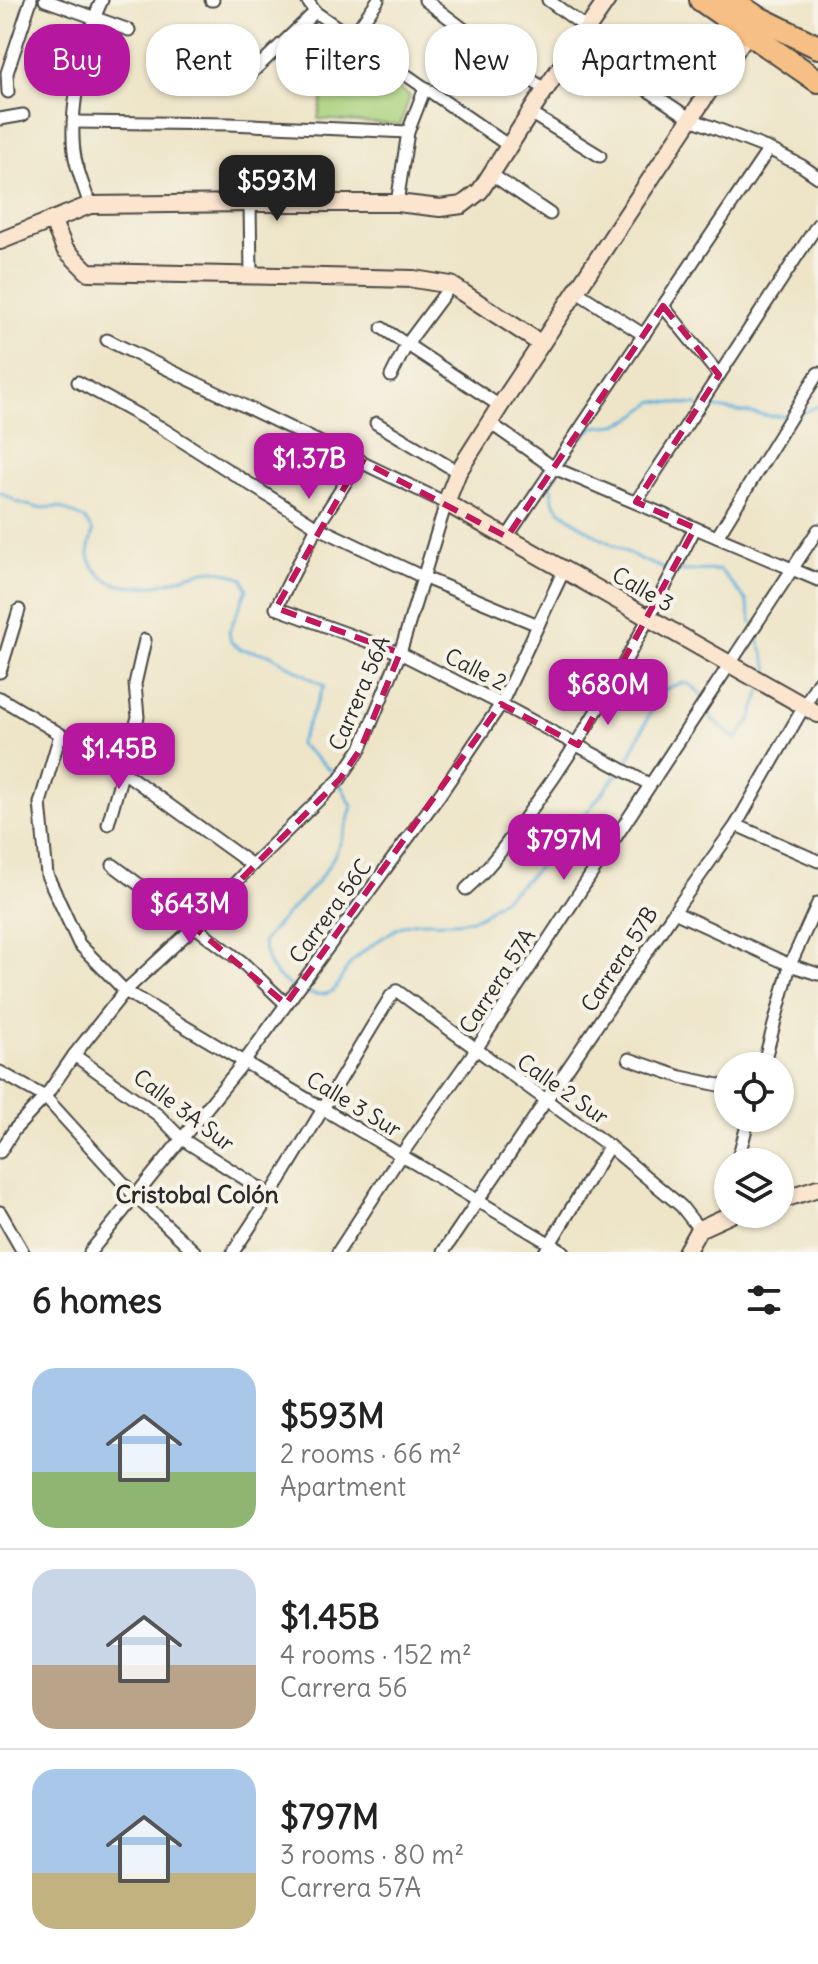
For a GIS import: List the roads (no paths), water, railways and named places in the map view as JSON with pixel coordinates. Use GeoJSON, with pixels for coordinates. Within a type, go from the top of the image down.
{"type":"FeatureCollection","features":[{"type":"Feature","properties":{"kind":"highway"},"geometry":{"type":"LineString","coordinates":[[701,0],[818,81]]}},
{"type":"Feature","properties":{"kind":"highway"},"geometry":{"type":"LineString","coordinates":[[731,0],[755,16],[818,47]]}},
{"type":"Feature","properties":{"kind":"main road"},"geometry":{"type":"LineString","coordinates":[[591,24],[607,0]]}},
{"type":"Feature","properties":{"kind":"main road"},"geometry":{"type":"LineString","coordinates":[[446,503],[458,472],[540,343],[577,292],[748,32]]}},
{"type":"Feature","properties":{"kind":"main road"},"geometry":{"type":"LineString","coordinates":[[0,241],[90,205],[397,203],[440,208],[462,205],[480,191],[553,79]]}},
{"type":"Feature","properties":{"kind":"main road"},"geometry":{"type":"LineString","coordinates":[[52,220],[65,249],[88,272],[414,279],[451,285],[540,343]]}},
{"type":"Feature","properties":{"kind":"main road","name":"Calle 3"},"geometry":{"type":"LineString","coordinates":[[446,503],[810,709]]}},
{"type":"Feature","properties":{"kind":"main road"},"geometry":{"type":"LineString","coordinates":[[794,1196],[818,1188]]}},
{"type":"Feature","properties":{"kind":"main road"},"geometry":{"type":"LineString","coordinates":[[686,1252],[699,1229],[714,1219]]}},
{"type":"Feature","properties":{"kind":"street"},"geometry":{"type":"LineString","coordinates":[[8,92],[4,73],[31,0]]}},
{"type":"Feature","properties":{"kind":"street"},"geometry":{"type":"LineString","coordinates":[[45,0],[113,24]]}},
{"type":"Feature","properties":{"kind":"street"},"geometry":{"type":"LineString","coordinates":[[90,205],[75,157],[75,122],[85,43],[102,0]]}},
{"type":"Feature","properties":{"kind":"street"},"geometry":{"type":"LineString","coordinates":[[307,0],[315,12],[333,24]]}},
{"type":"Feature","properties":{"kind":"street"},"geometry":{"type":"LineString","coordinates":[[361,24],[378,0]]}},
{"type":"Feature","properties":{"kind":"street"},"geometry":{"type":"LineString","coordinates":[[425,0],[545,90]]}},
{"type":"Feature","properties":{"kind":"street"},"geometry":{"type":"LineString","coordinates":[[548,0],[581,24]]}},
{"type":"Feature","properties":{"kind":"street"},"geometry":{"type":"LineString","coordinates":[[260,65],[315,12]]}},
{"type":"Feature","properties":{"kind":"street"},"geometry":{"type":"LineString","coordinates":[[397,203],[408,132],[425,88],[409,77]]}},
{"type":"Feature","properties":{"kind":"street"},"geometry":{"type":"LineString","coordinates":[[437,96],[509,146]]}},
{"type":"Feature","properties":{"kind":"street"},"geometry":{"type":"LineString","coordinates":[[656,96],[691,119],[769,149],[818,177]]}},
{"type":"Feature","properties":{"kind":"street"},"geometry":{"type":"LineString","coordinates":[[530,113],[600,156]]}},
{"type":"Feature","properties":{"kind":"street"},"geometry":{"type":"LineString","coordinates":[[0,119],[23,115]]}},
{"type":"Feature","properties":{"kind":"street"},"geometry":{"type":"LineString","coordinates":[[75,122],[229,124],[408,132]]}},
{"type":"Feature","properties":{"kind":"street"},"geometry":{"type":"LineString","coordinates":[[507,537],[769,149]]}},
{"type":"Feature","properties":{"kind":"street"},"geometry":{"type":"LineString","coordinates":[[491,174],[550,214]]}},
{"type":"Feature","properties":{"kind":"street"},"geometry":{"type":"LineString","coordinates":[[250,203],[251,276]]}},
{"type":"Feature","properties":{"kind":"street"},"geometry":{"type":"LineString","coordinates":[[636,502],[818,224]]}},
{"type":"Feature","properties":{"kind":"street"},"geometry":{"type":"LineString","coordinates":[[391,376],[407,344],[451,285]]}},
{"type":"Feature","properties":{"kind":"street"},"geometry":{"type":"LineString","coordinates":[[577,292],[644,335]]}},
{"type":"Feature","properties":{"kind":"street"},"geometry":{"type":"LineString","coordinates":[[663,306],[719,375]]}},
{"type":"Feature","properties":{"kind":"street"},"geometry":{"type":"LineString","coordinates":[[382,328],[500,406]]}},
{"type":"Feature","properties":{"kind":"street"},"geometry":{"type":"LineString","coordinates":[[107,340],[446,503]]}},
{"type":"Feature","properties":{"kind":"street"},"geometry":{"type":"LineString","coordinates":[[717,537],[817,376]]}},
{"type":"Feature","properties":{"kind":"street"},"geometry":{"type":"LineString","coordinates":[[78,382],[160,427],[317,527],[425,578],[538,625]]}},
{"type":"Feature","properties":{"kind":"street"},"geometry":{"type":"LineString","coordinates":[[376,423],[458,472]]}},
{"type":"Feature","properties":{"kind":"street"},"geometry":{"type":"LineString","coordinates":[[490,423],[554,468],[818,580]]}},
{"type":"Feature","properties":{"kind":"street"},"geometry":{"type":"LineString","coordinates":[[317,527],[360,460]]}},
{"type":"Feature","properties":{"kind":"street","name":"Carrera 56A"},"geometry":{"type":"LineString","coordinates":[[0,1152],[14,1130],[45,1097],[125,991],[194,927],[340,779],[361,748],[400,653],[446,503]]}},
{"type":"Feature","properties":{"kind":"street","name":"Calle 2"},"geometry":{"type":"LineString","coordinates":[[317,527],[276,608],[400,653],[649,784]]}},
{"type":"Feature","properties":{"kind":"street"},"geometry":{"type":"LineString","coordinates":[[466,889],[487,870],[578,745],[650,618],[695,528]]}},
{"type":"Feature","properties":{"kind":"street","name":"Carrera 57A"},"geometry":{"type":"LineString","coordinates":[[338,1252],[401,1155],[475,1051],[818,530]]}},
{"type":"Feature","properties":{"kind":"street","name":"Carrera 56C"},"geometry":{"type":"LineString","coordinates":[[90,1252],[244,1062],[441,793],[501,704],[564,570]]}},
{"type":"Feature","properties":{"kind":"street"},"geometry":{"type":"LineString","coordinates":[[0,672],[19,610]]}},
{"type":"Feature","properties":{"kind":"street"},"geometry":{"type":"LineString","coordinates":[[0,625],[13,630]]}},
{"type":"Feature","properties":{"kind":"street"},"geometry":{"type":"LineString","coordinates":[[108,824],[138,717],[135,684],[145,640]]}},
{"type":"Feature","properties":{"kind":"street","name":"Carrera 57B"},"geometry":{"type":"LineString","coordinates":[[443,1252],[736,825],[810,709],[818,682]]}},
{"type":"Feature","properties":{"kind":"street"},"geometry":{"type":"LineString","coordinates":[[0,698],[122,771],[252,865]]}},
{"type":"Feature","properties":{"kind":"street","name":"Calle 3 Sur"},"geometry":{"type":"LineString","coordinates":[[60,735],[40,803],[47,875],[79,944],[125,991],[476,1200],[547,1248],[564,1252]]}},
{"type":"Feature","properties":{"kind":"street"},"geometry":{"type":"LineString","coordinates":[[736,825],[818,861]]}},
{"type":"Feature","properties":{"kind":"street"},"geometry":{"type":"LineString","coordinates":[[113,865],[242,962],[286,1004]]}},
{"type":"Feature","properties":{"kind":"street"},"geometry":{"type":"LineString","coordinates":[[767,1052],[790,965],[818,903]]}},
{"type":"Feature","properties":{"kind":"street"},"geometry":{"type":"LineString","coordinates":[[674,912],[790,965],[818,974]]}},
{"type":"Feature","properties":{"kind":"street","name":"Calle 2 Sur"},"geometry":{"type":"LineString","coordinates":[[321,1108],[397,991],[609,1146],[681,1206],[699,1229]]}},
{"type":"Feature","properties":{"kind":"street","name":"Calle 3A Sur"},"geometry":{"type":"LineString","coordinates":[[74,1055],[158,1115],[182,1139],[272,1196]]}},
{"type":"Feature","properties":{"kind":"street"},"geometry":{"type":"LineString","coordinates":[[629,1059],[681,1077],[714,1084]]}},
{"type":"Feature","properties":{"kind":"street"},"geometry":{"type":"LineString","coordinates":[[0,1072],[45,1097],[136,1197],[195,1252]]}},
{"type":"Feature","properties":{"kind":"street"},"geometry":{"type":"LineString","coordinates":[[233,1252],[272,1196],[321,1108]]}},
{"type":"Feature","properties":{"kind":"street"},"geometry":{"type":"LineString","coordinates":[[547,1248],[609,1146]]}},
{"type":"Feature","properties":{"kind":"street"},"geometry":{"type":"LineString","coordinates":[[0,1212],[23,1252]]}},
{"type":"Feature","properties":{"kind":"waterway"},"geometry":{"type":"LineString","coordinates":[[577,441],[594,427],[616,425],[631,419],[655,401],[697,405]]}},
{"type":"Feature","properties":{"kind":"waterway"},"geometry":{"type":"LineString","coordinates":[[704,406],[788,416]]}},
{"type":"Feature","properties":{"kind":"waterway"},"geometry":{"type":"LineString","coordinates":[[796,416],[818,406]]}},
{"type":"Feature","properties":{"kind":"waterway"},"geometry":{"type":"LineString","coordinates":[[562,468],[569,454]]}},
{"type":"Feature","properties":{"kind":"waterway"},"geometry":{"type":"LineString","coordinates":[[558,474],[551,484],[553,500],[561,510],[608,542],[671,570]]}},
{"type":"Feature","properties":{"kind":"waterway"},"geometry":{"type":"LineString","coordinates":[[0,492],[17,502],[38,508],[59,507],[85,519],[93,532],[89,557],[97,571],[113,582],[132,586],[153,585],[214,570],[243,579],[247,589],[229,632],[231,642],[240,649],[269,654],[324,686],[299,744],[334,773],[352,806],[346,829],[325,871],[263,942],[272,970],[294,989]]}},
{"type":"Feature","properties":{"kind":"waterway"},"geometry":{"type":"LineString","coordinates":[[679,571],[720,570],[746,600],[752,623]]}},
{"type":"Feature","properties":{"kind":"waterway"},"geometry":{"type":"LineString","coordinates":[[756,634],[769,669],[765,679]]}},
{"type":"Feature","properties":{"kind":"waterway"},"geometry":{"type":"LineString","coordinates":[[625,766],[660,692],[683,683],[692,686],[703,697]]}},
{"type":"Feature","properties":{"kind":"waterway"},"geometry":{"type":"LineString","coordinates":[[707,703],[712,720],[736,739],[751,720],[761,690]]}},
{"type":"Feature","properties":{"kind":"waterway"},"geometry":{"type":"LineString","coordinates":[[301,992],[330,993],[356,958],[396,929],[416,923],[459,922],[483,914],[521,884],[551,854],[620,771]]}},
{"type":"Feature","properties":{"kind":"district","name":"Cristobal Colón"},"geometry":{"type":"Point","coordinates":[197,1194]}}]}
